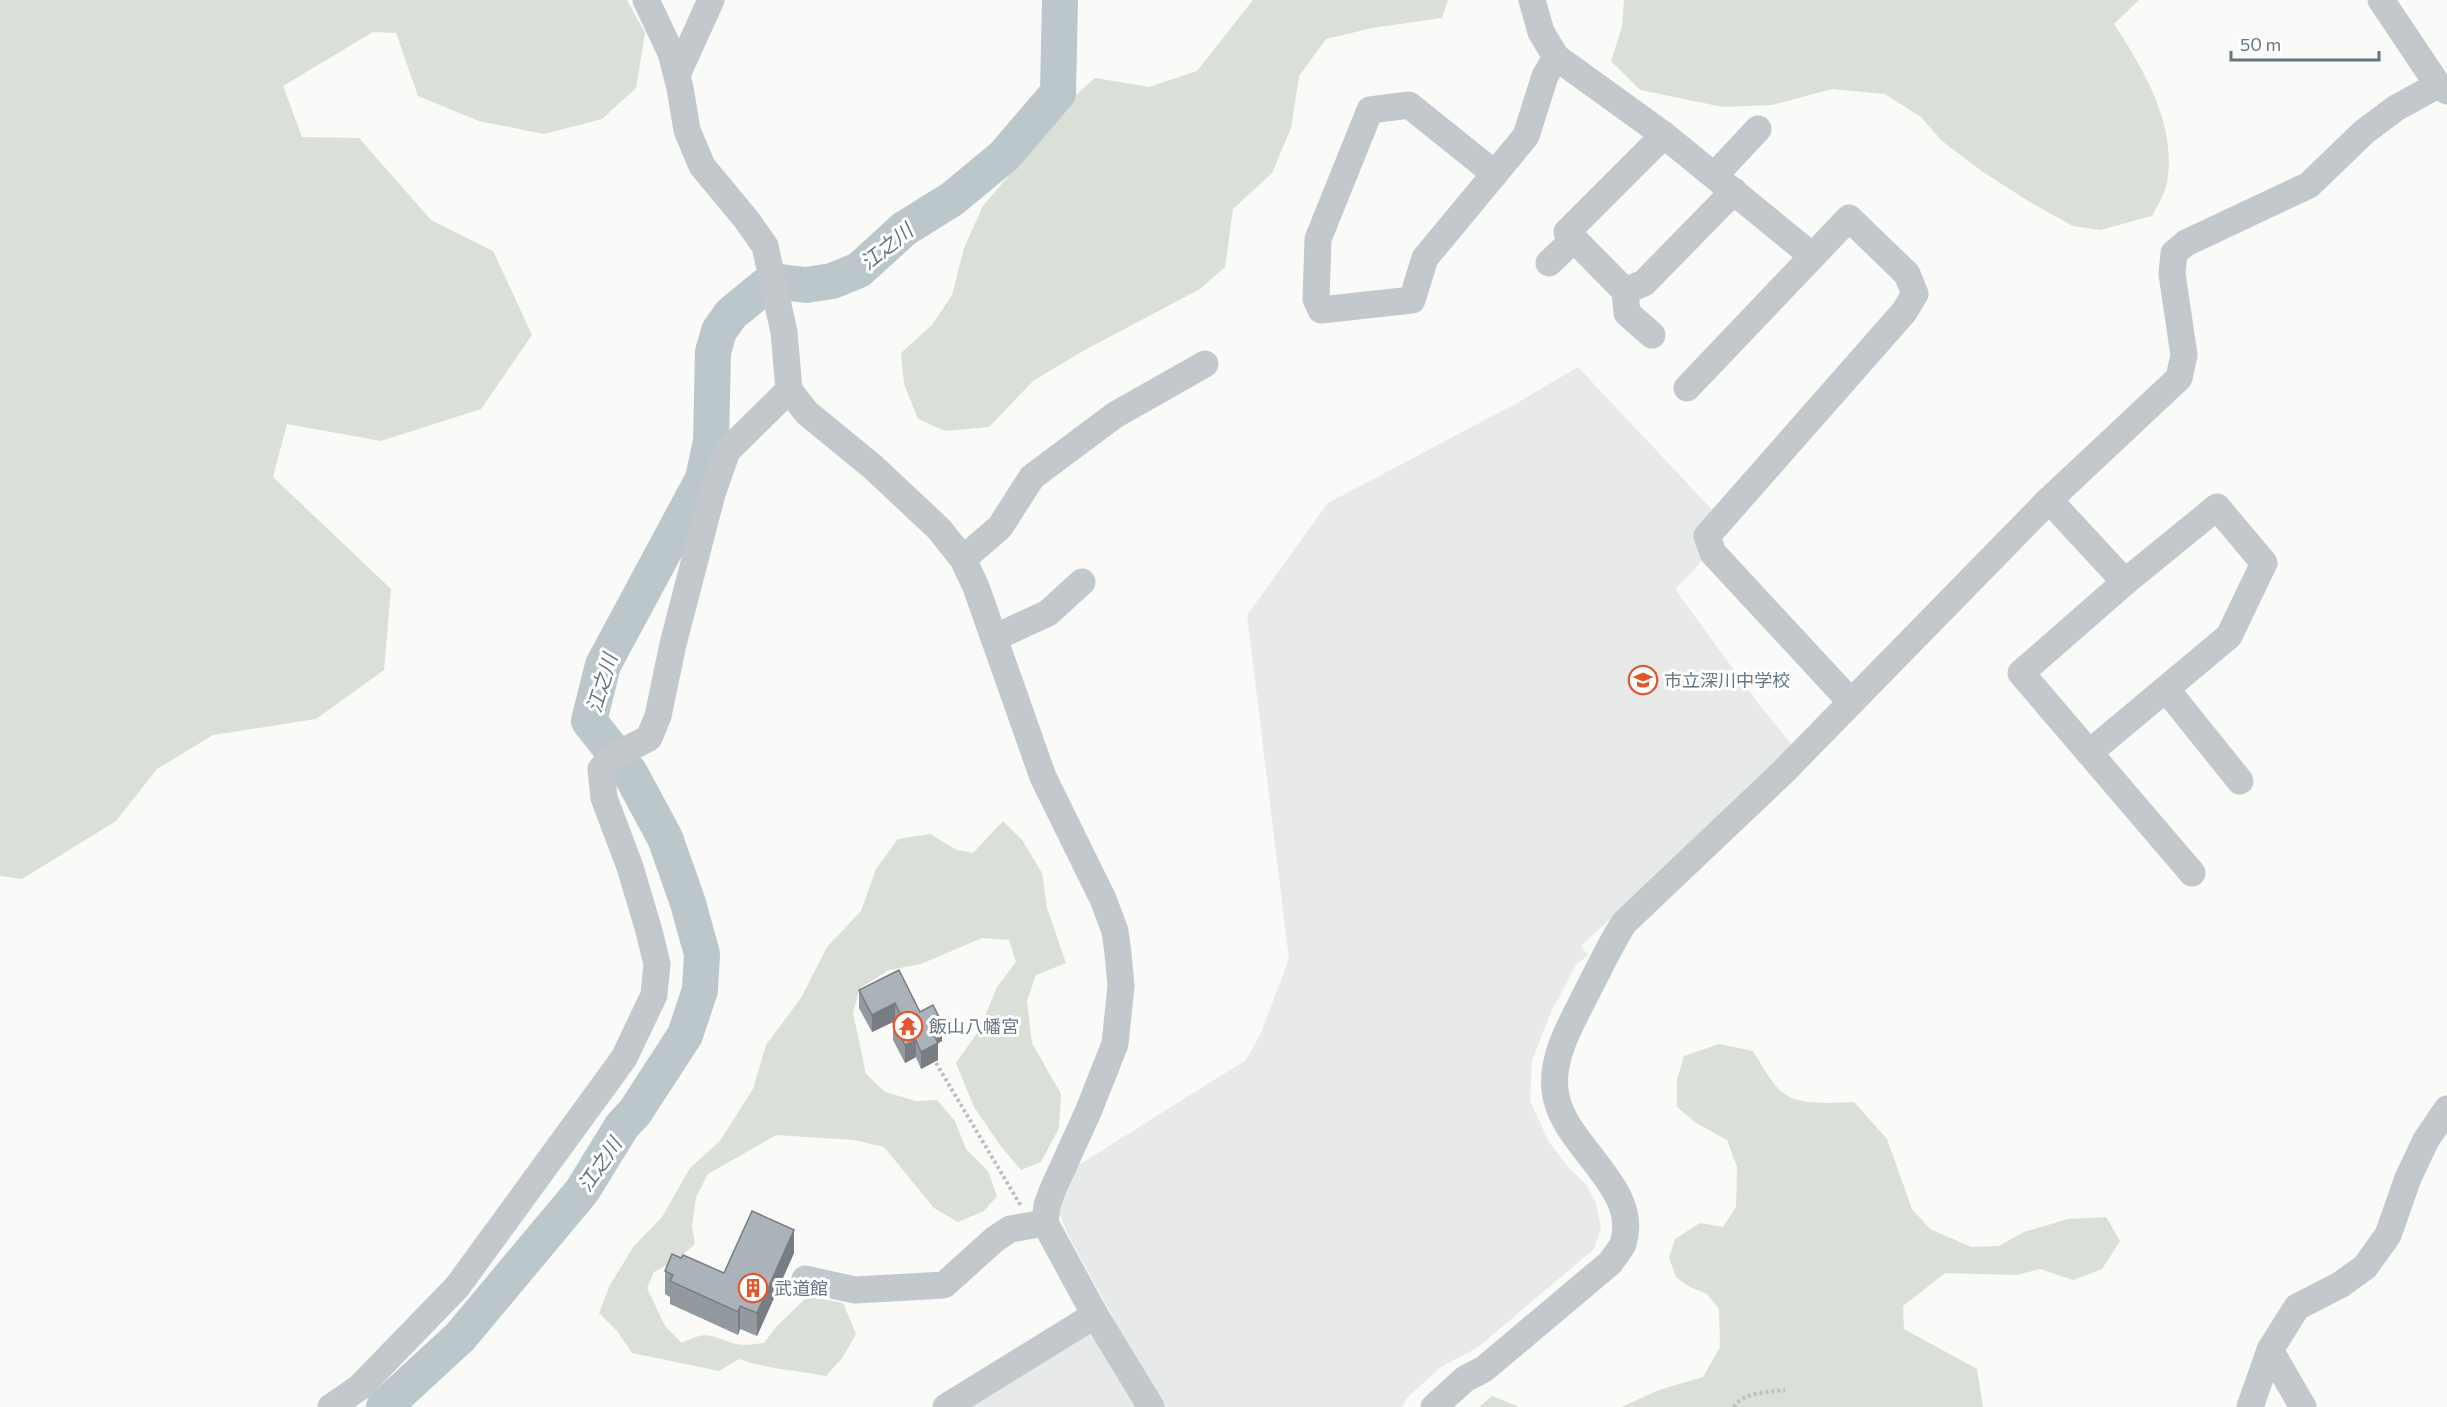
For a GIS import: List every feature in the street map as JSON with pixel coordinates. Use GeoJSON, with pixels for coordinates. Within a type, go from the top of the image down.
{"type":"FeatureCollection","features":[{"type":"Feature","properties":{"kind":"street"},"geometry":{"type":"LineString","coordinates":[[646,0],[671,53],[687,130],[702,166],[765,246],[784,332],[789,390],[807,413],[873,467],[939,529],[963,559],[976,587],[1043,777],[1103,900],[1115,931],[1121,986],[1115,1044],[1089,1112],[1039,1224]]}},
{"type":"Feature","properties":{"kind":"street"},"geometry":{"type":"LineString","coordinates":[[677,75],[711,0]]}},
{"type":"Feature","properties":{"kind":"street"},"geometry":{"type":"LineString","coordinates":[[1532,0],[1541,32],[1557,57],[1664,135],[1811,255]]}},
{"type":"Feature","properties":{"kind":"street"},"geometry":{"type":"LineString","coordinates":[[1434,1407],[1465,1379],[1484,1369],[1610,1263],[1622,1245],[1625,1227],[1622,1202],[1560,1112],[1555,1092],[1554,1070],[1562,1046],[1606,951],[1624,924],[1783,772],[2049,500],[2179,378],[2184,356],[2172,274],[2174,254],[2186,243],[2309,185],[2364,132],[2396,108],[2443,88],[2381,0]]}},
{"type":"Feature","properties":{"kind":"street"},"geometry":{"type":"LineString","coordinates":[[1495,174],[1409,105],[1370,110],[1318,239],[1316,298],[1321,310],[1412,300],[1425,258],[1495,174],[1526,136],[1545,76],[1557,57]]}},
{"type":"Feature","properties":{"kind":"street"},"geometry":{"type":"LineString","coordinates":[[1625,291],[1644,283],[1724,183],[1758,129]]}},
{"type":"Feature","properties":{"kind":"street"},"geometry":{"type":"LineString","coordinates":[[1652,335],[1628,313],[1625,291],[1567,232],[1664,135]]}},
{"type":"Feature","properties":{"kind":"street"},"geometry":{"type":"LineString","coordinates":[[1687,388],[1811,255],[1849,218],[1907,274],[1914,294],[1904,312],[1707,536],[1713,553],[1851,702]]}},
{"type":"Feature","properties":{"kind":"street"},"geometry":{"type":"LineString","coordinates":[[1549,263],[1574,239]]}},
{"type":"Feature","properties":{"kind":"street"},"geometry":{"type":"LineString","coordinates":[[963,559],[1000,527],[1032,477],[1115,415],[1205,364]]}},
{"type":"Feature","properties":{"kind":"street"},"geometry":{"type":"LineString","coordinates":[[331,1407],[360,1387],[457,1287],[624,1058],[654,995],[657,964],[630,867],[604,798],[601,769],[612,757],[649,738],[658,716],[673,644],[712,494],[727,451],[789,390]]}},
{"type":"Feature","properties":{"kind":"street"},"geometry":{"type":"LineString","coordinates":[[2049,500],[2125,582]]}},
{"type":"Feature","properties":{"kind":"street"},"geometry":{"type":"LineString","coordinates":[[2089,753],[2229,636],[2264,563],[2217,507],[2125,582],[2021,673],[2089,753],[2192,873]]}},
{"type":"Feature","properties":{"kind":"street"},"geometry":{"type":"LineString","coordinates":[[994,638],[1048,613],[1082,582]]}},
{"type":"Feature","properties":{"kind":"street"},"geometry":{"type":"LineString","coordinates":[[2166,689],[2240,781]]}},
{"type":"Feature","properties":{"kind":"street"},"geometry":{"type":"LineString","coordinates":[[2250,1407],[2270,1350],[2297,1307],[2340,1285],[2365,1267],[2388,1235],[2408,1178],[2426,1140],[2447,1109]]}},
{"type":"Feature","properties":{"kind":"street"},"geometry":{"type":"LineString","coordinates":[[805,1280],[855,1290],[944,1285],[994,1239],[1010,1229],[1039,1224]]}},
{"type":"Feature","properties":{"kind":"street"},"geometry":{"type":"LineString","coordinates":[[1039,1224],[1151,1407]]}},
{"type":"Feature","properties":{"kind":"street"},"geometry":{"type":"LineString","coordinates":[[946,1407],[1095,1315]]}},
{"type":"Feature","properties":{"kind":"street"},"geometry":{"type":"LineString","coordinates":[[2270,1350],[2303,1407]]}},
{"type":"Feature","properties":{"kind":"path"},"geometry":{"type":"LineString","coordinates":[[936,1063],[1039,1224]]}},
{"type":"Feature","properties":{"kind":"path"},"geometry":{"type":"LineString","coordinates":[[1734,1407],[1736,1403],[1752,1395],[1785,1390]]}},
{"type":"Feature","properties":{"kind":"shaded area"},"geometry":{"type":"Polygon","coordinates":[[[0,0],[627,0],[645,33],[636,88],[602,119],[544,134],[479,121],[418,96],[396,33],[373,32],[283,86],[302,137],[359,138],[431,220],[493,251],[532,335],[481,409],[381,441],[287,424],[273,477],[391,589],[384,670],[316,719],[213,735],[157,769],[116,821],[22,879],[0,876],[0,0]]]}},
{"type":"Feature","properties":{"kind":"shaded area"},"geometry":{"type":"Polygon","coordinates":[[[1253,0],[1448,0],[1442,18],[1372,28],[1326,39],[1299,76],[1291,128],[1272,173],[1233,209],[1225,267],[1200,289],[1081,352],[1033,381],[989,427],[945,431],[918,419],[904,384],[901,353],[932,325],[952,295],[964,248],[983,206],[1031,149],[1059,110],[1095,78],[1149,87],[1197,71],[1253,0]]]}},
{"type":"Feature","properties":{"kind":"shaded area"},"geometry":{"type":"Polygon","coordinates":[[[1624,0],[2139,0],[2114,24],[2147,79],[2163,119],[2169,161],[2165,191],[2152,216],[2100,230],[2073,226],[1983,172],[1942,141],[1921,117],[1885,94],[1832,89],[1772,105],[1723,107],[1640,90],[1611,61],[1622,27],[1624,0]]]}},
{"type":"Feature","properties":{"kind":"shaded area"},"geometry":{"type":"Polygon","coordinates":[[[1578,367],[1717,515],[1705,556],[1675,589],[1761,707],[1794,747],[1581,946],[1588,955],[1576,965],[1551,1012],[1532,1061],[1530,1101],[1549,1142],[1568,1167],[1586,1184],[1596,1203],[1601,1227],[1594,1249],[1477,1348],[1441,1367],[1407,1398],[1402,1407],[965,1407],[1112,1316],[1067,1233],[1057,1206],[1069,1171],[1246,1060],[1261,1033],[1289,959],[1247,615],[1328,503],[1517,403],[1578,367]]]}},
{"type":"Feature","properties":{"kind":"shaded area"},"geometry":{"type":"Polygon","coordinates":[[[1003,821],[1022,840],[1042,873],[1047,908],[1066,963],[1036,975],[1027,1001],[1032,1043],[1061,1094],[1059,1128],[1041,1162],[1021,1170],[1002,1148],[974,1107],[956,1063],[979,1030],[997,987],[1016,962],[1009,940],[982,938],[921,964],[889,970],[860,988],[853,1013],[866,1074],[885,1092],[916,1101],[937,1100],[955,1121],[966,1149],[988,1171],[997,1196],[984,1211],[958,1222],[934,1208],[884,1147],[854,1140],[776,1135],[708,1174],[696,1197],[692,1226],[695,1244],[675,1261],[654,1272],[647,1288],[665,1326],[682,1343],[705,1335],[739,1345],[764,1343],[777,1326],[808,1296],[843,1303],[856,1334],[843,1357],[826,1376],[739,1359],[719,1371],[632,1353],[617,1331],[599,1313],[610,1285],[634,1246],[662,1217],[690,1168],[720,1141],[753,1089],[766,1045],[801,998],[827,947],[861,911],[876,869],[898,839],[930,834],[957,850],[973,853],[1003,821]]]}},
{"type":"Feature","properties":{"kind":"shaded area"},"geometry":{"type":"Polygon","coordinates":[[[1719,1044],[1753,1051],[1777,1087],[1794,1099],[1820,1103],[1854,1102],[1887,1139],[1912,1209],[1930,1229],[1971,1247],[1999,1246],[2024,1232],[2068,1219],[2106,1217],[2120,1241],[2102,1269],[2073,1280],[2040,1269],[2017,1275],[1945,1273],[1903,1306],[1904,1329],[1977,1369],[1983,1407],[1622,1407],[1659,1390],[1703,1377],[1720,1347],[1719,1309],[1707,1294],[1688,1286],[1676,1277],[1669,1258],[1675,1239],[1700,1223],[1723,1227],[1736,1207],[1737,1167],[1727,1140],[1696,1123],[1677,1107],[1677,1080],[1684,1056],[1719,1044]]]}},
{"type":"Feature","properties":{"kind":"shaded area"},"geometry":{"type":"Polygon","coordinates":[[[1492,1396],[1517,1406],[1518,1407],[1479,1407],[1492,1396]]]}},
{"type":"Feature","properties":{"kind":"building"},"geometry":{"type":"Polygon","coordinates":[[[899,970],[920,1012],[933,1005],[942,1023],[931,1029],[938,1043],[921,1052],[916,1040],[905,1045],[893,1023],[902,1018],[895,1003],[872,1015],[859,990],[899,970]]]}},
{"type":"Feature","properties":{"kind":"building"},"geometry":{"type":"Polygon","coordinates":[[[752,1211],[794,1230],[757,1313],[740,1306],[738,1312],[670,1281],[673,1275],[665,1271],[672,1254],[681,1258],[683,1255],[724,1273],[752,1211]]]}},
{"type":"Feature","properties":{"kind":"waterway","name":"江之川"},"geometry":{"type":"LineString","coordinates":[[384,1407],[460,1337],[582,1191],[622,1126],[635,1112],[685,1035],[700,990],[702,954],[688,903],[665,838],[630,773],[589,721],[603,665],[703,479],[711,441],[713,352],[719,331],[731,314],[765,286],[781,282],[806,285],[832,281],[859,270],[904,229],[952,199],[1004,156],[1058,93],[1060,0]]}},
{"type":"Feature","properties":{"kind":"place","name":"市立深川中学校"},"geometry":{"type":"Point","coordinates":[1643,680]}},
{"type":"Feature","properties":{"kind":"place","name":"飯山八幡宮"},"geometry":{"type":"Point","coordinates":[908,1026]}},
{"type":"Feature","properties":{"kind":"place","name":"武道館"},"geometry":{"type":"Point","coordinates":[753,1288]}}]}
